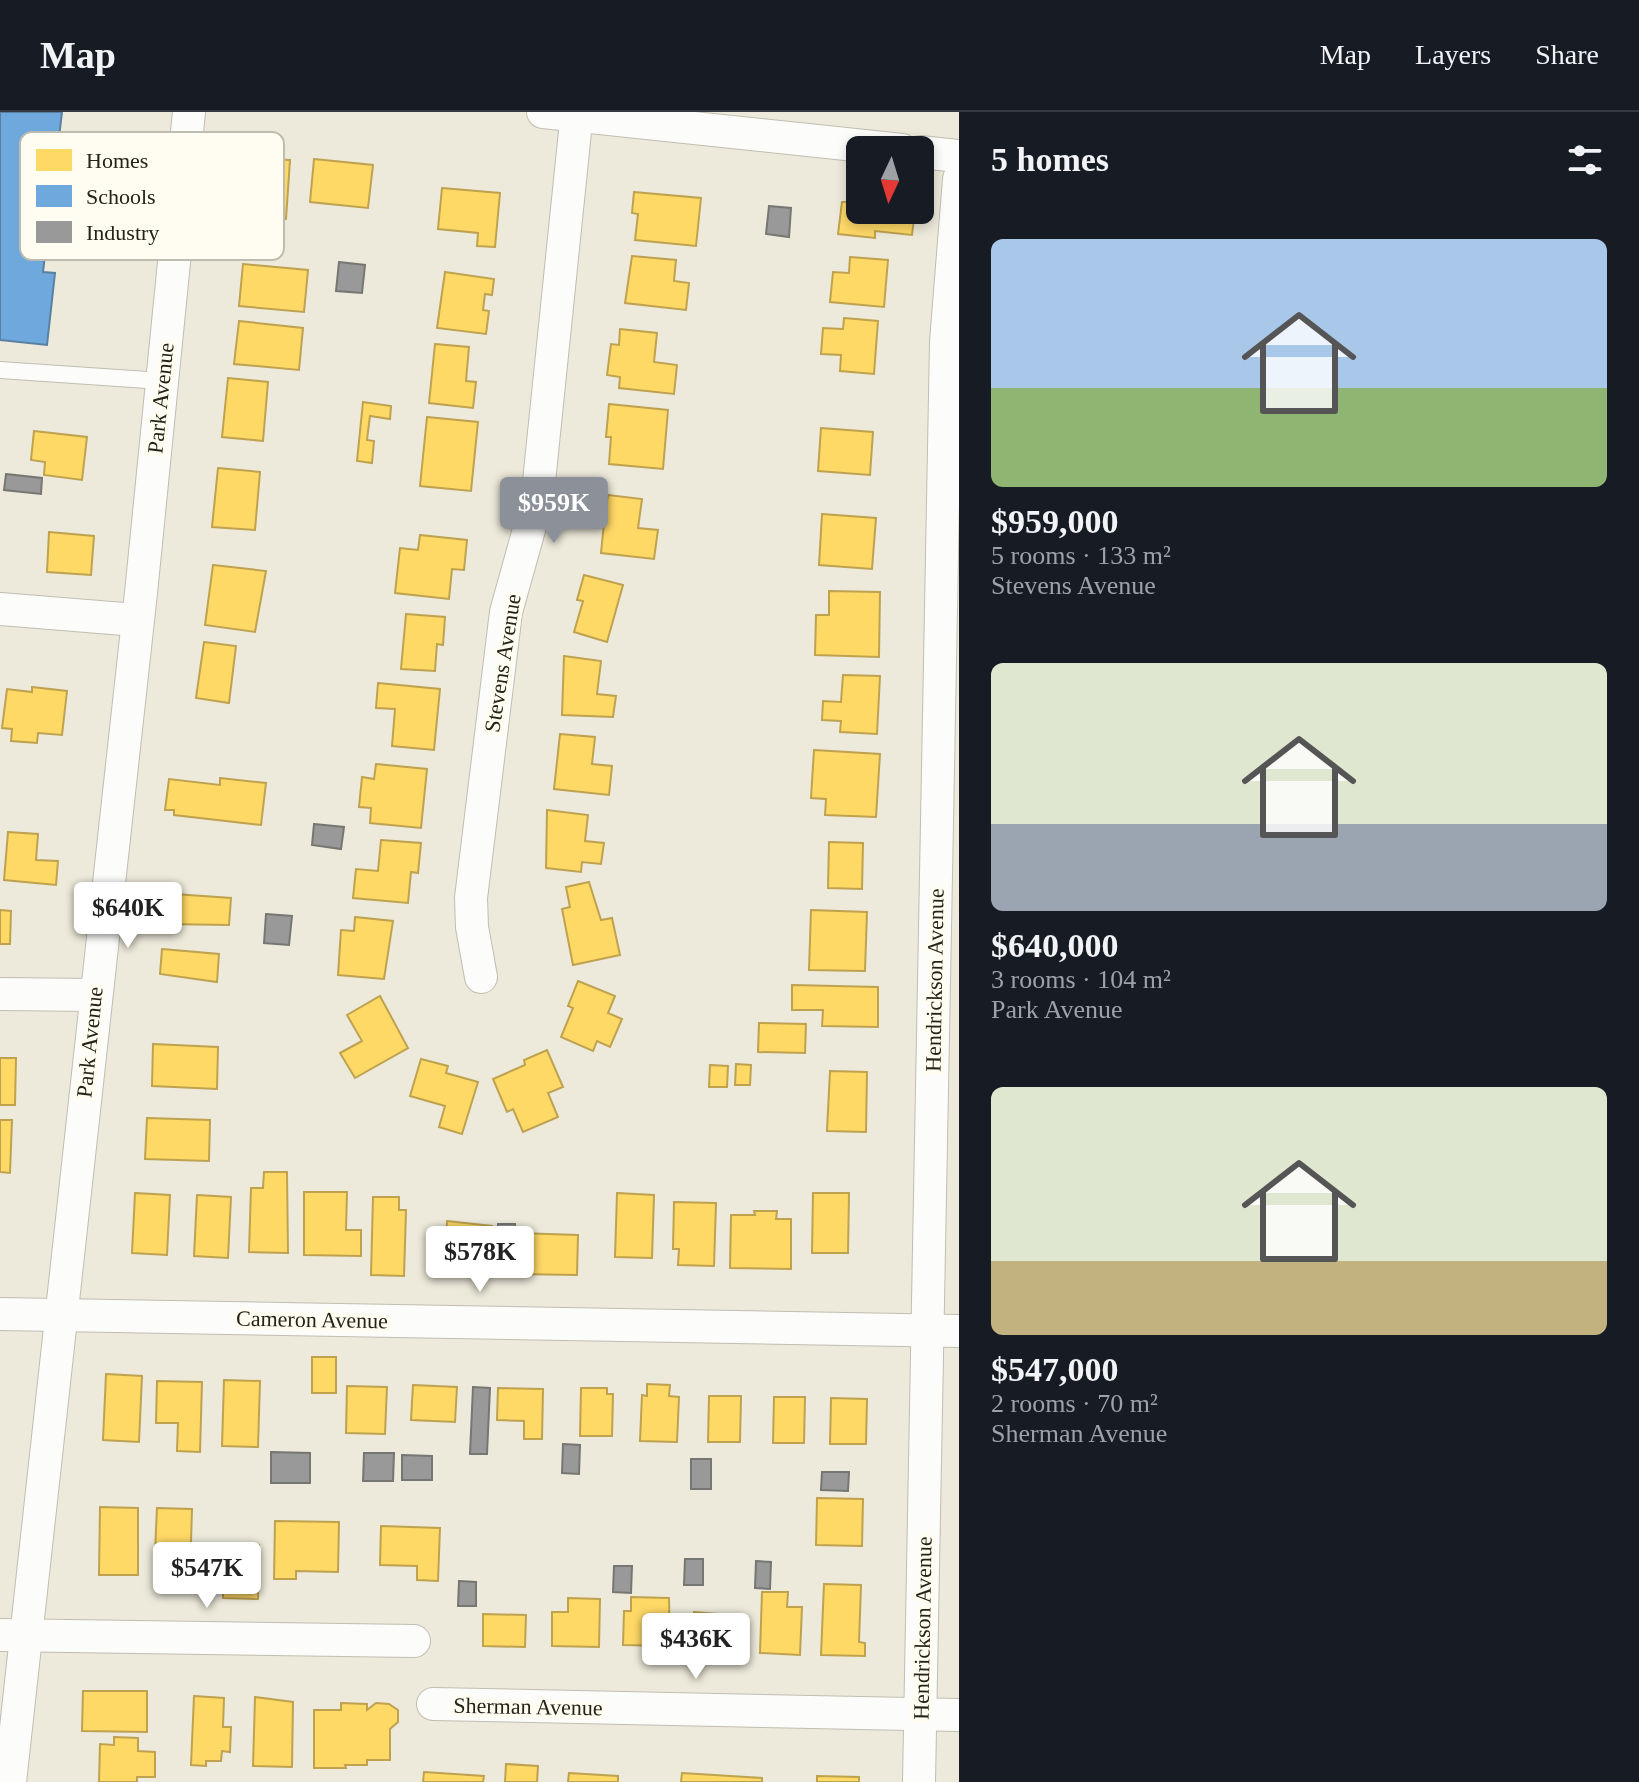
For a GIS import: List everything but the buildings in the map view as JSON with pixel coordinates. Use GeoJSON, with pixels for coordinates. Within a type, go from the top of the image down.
{"type":"FeatureCollection","features":[{"type":"Feature","properties":{"kind":"street","name":"Park Avenue"},"geometry":{"type":"LineString","coordinates":[[187,132],[189,112]]}},
{"type":"Feature","properties":{"kind":"street"},"geometry":{"type":"LineString","coordinates":[[543,112],[846,144]]}},
{"type":"Feature","properties":{"kind":"street","name":"Stevens Avenue"},"geometry":{"type":"LineString","coordinates":[[481,977],[472,927],[471,898],[506,612],[537,501],[577,114]]}},
{"type":"Feature","properties":{"kind":"street"},"geometry":{"type":"LineString","coordinates":[[934,153],[959,156]]}},
{"type":"Feature","properties":{"kind":"street","name":"Hendrickson Avenue"},"geometry":{"type":"LineString","coordinates":[[919,1782],[920,1714],[943,1330],[950,561],[946,342],[959,179]]}},
{"type":"Feature","properties":{"kind":"street","name":"Park Avenue"},"geometry":{"type":"LineString","coordinates":[[10,1782],[13,1635],[61,1315],[174,260]]}},
{"type":"Feature","properties":{"kind":"street"},"geometry":{"type":"LineString","coordinates":[[0,609],[136,620]]}},
{"type":"Feature","properties":{"kind":"street"},"geometry":{"type":"LineString","coordinates":[[0,994],[94,995]]}},
{"type":"Feature","properties":{"kind":"street","name":"Cameron Avenue"},"geometry":{"type":"LineString","coordinates":[[0,1314],[943,1330]]}},
{"type":"Feature","properties":{"kind":"street"},"geometry":{"type":"LineString","coordinates":[[13,1635],[414,1641]]}},
{"type":"Feature","properties":{"kind":"street","name":"Sherman Avenue"},"geometry":{"type":"LineString","coordinates":[[433,1704],[959,1715]]}},
{"type":"Feature","properties":{"kind":"lane"},"geometry":{"type":"LineString","coordinates":[[0,370],[162,381]]}}]}
